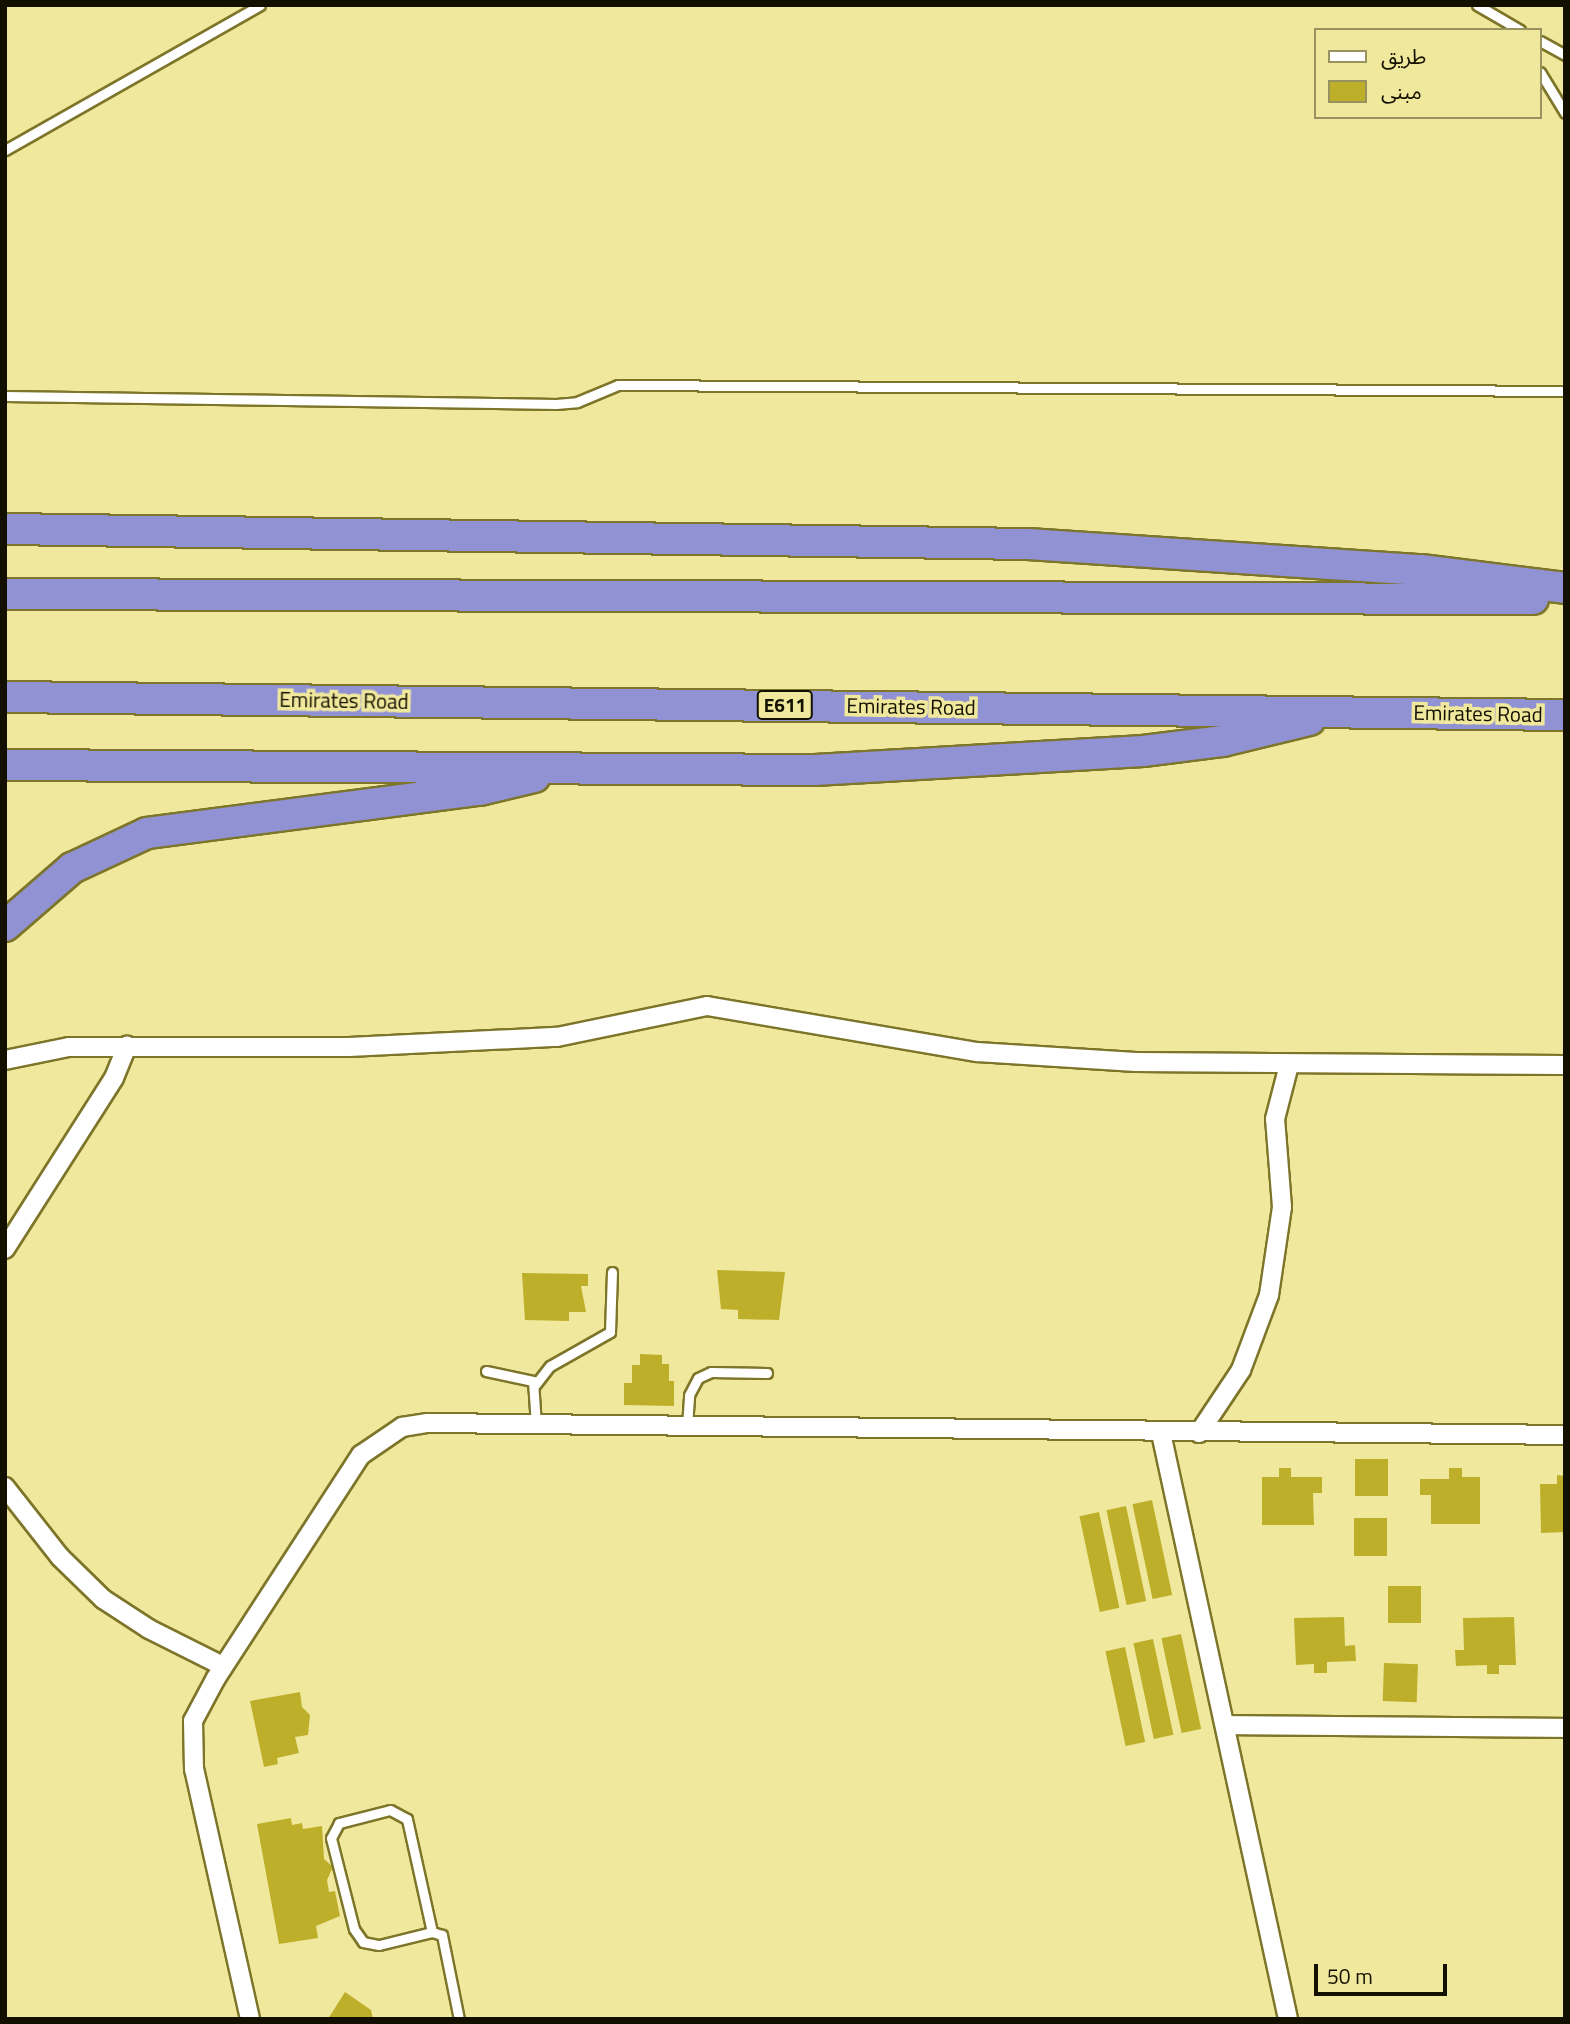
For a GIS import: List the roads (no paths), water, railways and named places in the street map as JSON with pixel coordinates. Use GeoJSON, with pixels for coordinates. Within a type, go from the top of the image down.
{"type":"FeatureCollection","features":[{"type":"Feature","properties":{"kind":"highway"},"geometry":{"type":"LineString","coordinates":[[5,529],[1028,544],[1356,565],[1565,588]]}},
{"type":"Feature","properties":{"kind":"highway"},"geometry":{"type":"LineString","coordinates":[[5,594],[1565,599]]}},
{"type":"Feature","properties":{"kind":"highway","name":"Emirates Road"},"geometry":{"type":"LineString","coordinates":[[5,697],[1340,710],[1565,715]]}},
{"type":"Feature","properties":{"kind":"highway"},"geometry":{"type":"LineString","coordinates":[[5,765],[568,766],[815,770],[1143,751],[1249,736],[1340,710]]}},
{"type":"Feature","properties":{"kind":"highway"},"geometry":{"type":"LineString","coordinates":[[5,926],[72,868],[147,833],[480,790],[568,766]]}},
{"type":"Feature","properties":{"kind":"street"},"geometry":{"type":"LineString","coordinates":[[5,1060],[48,1049],[127,1046],[349,1047],[557,1037],[707,1006],[977,1052],[1136,1062],[1565,1065]]}},
{"type":"Feature","properties":{"kind":"street"},"geometry":{"type":"LineString","coordinates":[[5,1249],[114,1078],[127,1046]]}},
{"type":"Feature","properties":{"kind":"street"},"geometry":{"type":"LineString","coordinates":[[1199,1433],[1241,1370],[1269,1295],[1282,1207],[1275,1119],[1289,1065]]}},
{"type":"Feature","properties":{"kind":"street"},"geometry":{"type":"LineString","coordinates":[[250,2019],[190,1745],[193,1721],[223,1666],[361,1455],[380,1438],[402,1427],[428,1423],[687,1428],[1565,1435]]}},
{"type":"Feature","properties":{"kind":"street"},"geometry":{"type":"LineString","coordinates":[[1161,1433],[1288,2019]]}},
{"type":"Feature","properties":{"kind":"street"},"geometry":{"type":"LineString","coordinates":[[5,1487],[60,1557],[103,1599],[149,1629],[223,1666]]}},
{"type":"Feature","properties":{"kind":"street"},"geometry":{"type":"LineString","coordinates":[[1225,1725],[1565,1728]]}},
{"type":"Feature","properties":{"kind":"lane"},"geometry":{"type":"LineString","coordinates":[[5,150],[260,5]]}},
{"type":"Feature","properties":{"kind":"lane"},"geometry":{"type":"LineString","coordinates":[[1477,5],[1517,28]]}},
{"type":"Feature","properties":{"kind":"lane"},"geometry":{"type":"LineString","coordinates":[[1542,42],[1565,55]]}},
{"type":"Feature","properties":{"kind":"lane"},"geometry":{"type":"LineString","coordinates":[[1542,75],[1565,113]]}},
{"type":"Feature","properties":{"kind":"lane"},"geometry":{"type":"LineString","coordinates":[[5,396],[556,404],[577,402],[618,385],[1565,391]]}},
{"type":"Feature","properties":{"kind":"lane"},"geometry":{"type":"LineString","coordinates":[[536,1426],[535,1385],[550,1366],[610,1332],[612,1272]]}},
{"type":"Feature","properties":{"kind":"lane"},"geometry":{"type":"LineString","coordinates":[[486,1371],[529,1379],[535,1385]]}},
{"type":"Feature","properties":{"kind":"lane"},"geometry":{"type":"LineString","coordinates":[[687,1428],[689,1395],[698,1378],[711,1372],[767,1373]]}},
{"type":"Feature","properties":{"kind":"lane"},"geometry":{"type":"LineString","coordinates":[[432,1932],[407,1819],[390,1810],[338,1823],[331,1838],[354,1929],[363,1942],[379,1945],[432,1932],[442,1935],[459,2019]]}}]}
